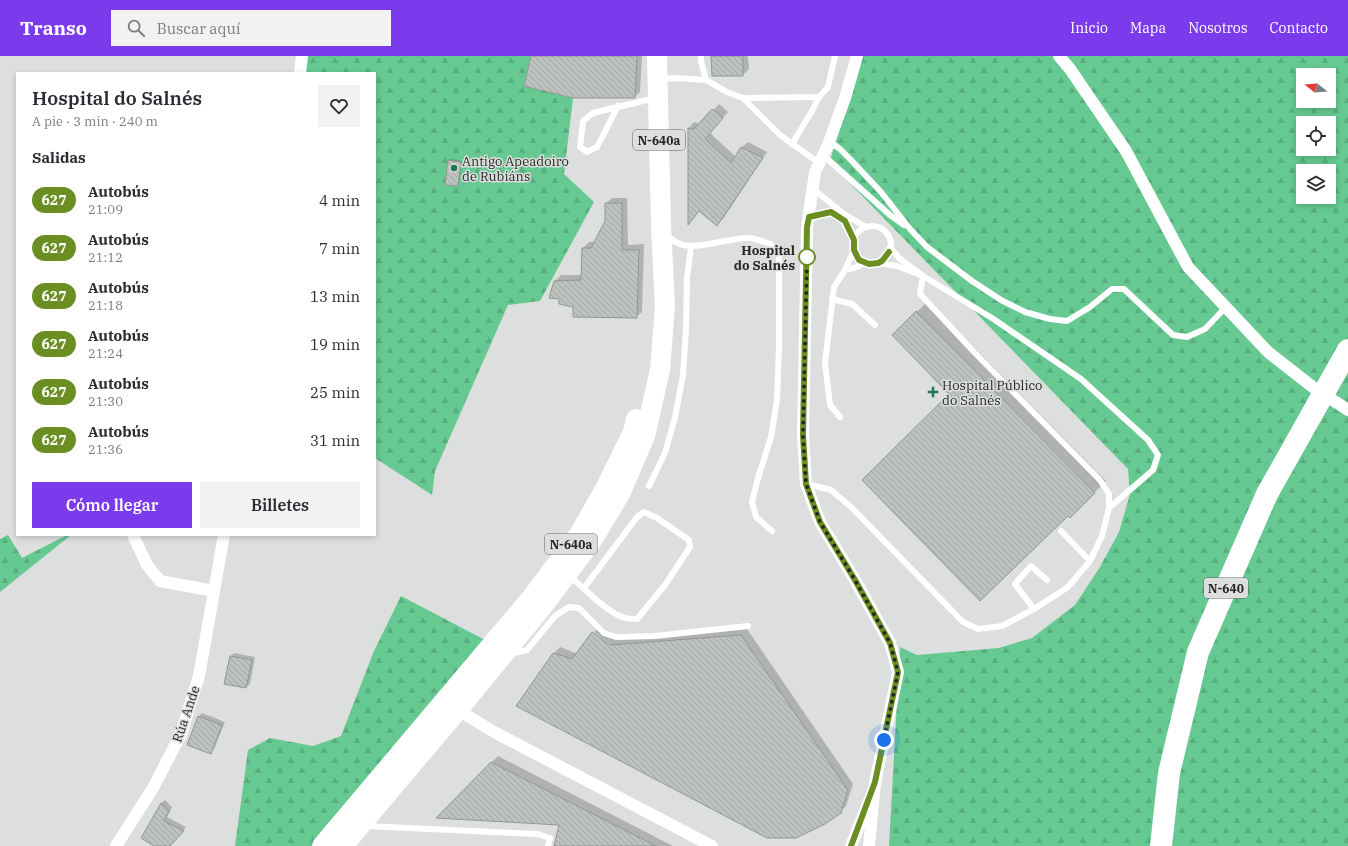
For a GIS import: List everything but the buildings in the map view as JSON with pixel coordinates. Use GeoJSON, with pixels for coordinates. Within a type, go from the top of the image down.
{"type":"FeatureCollection","features":[{"type":"Feature","properties":{"kind":"highway","name":"N-640"},"geometry":{"type":"LineString","coordinates":[[1161,846],[1169,773],[1198,652],[1267,494],[1348,351]]}},
{"type":"Feature","properties":{"kind":"main road","name":"N-640a"},"geometry":{"type":"LineString","coordinates":[[343,846],[458,710],[591,542],[620,494],[646,436],[660,370],[665,307],[661,225],[657,56]]}},
{"type":"Feature","properties":{"kind":"main road","name":"N-640a"},"geometry":{"type":"LineString","coordinates":[[322,846],[532,597],[580,533],[605,489],[632,432],[649,369],[657,307],[661,225]]}},
{"type":"Feature","properties":{"kind":"street"},"geometry":{"type":"LineString","coordinates":[[300,72],[302,56]]}},
{"type":"Feature","properties":{"kind":"street"},"geometry":{"type":"LineString","coordinates":[[857,56],[846,98],[815,172],[812,188],[807,227],[803,435],[806,484],[820,522],[855,580],[890,643],[898,672],[875,782],[869,846]]}},
{"type":"Feature","properties":{"kind":"street"},"geometry":{"type":"LineString","coordinates":[[1059,56],[1070,69],[1126,151],[1188,267],[1268,352],[1314,388],[1348,410]]}},
{"type":"Feature","properties":{"kind":"street"},"geometry":{"type":"LineString","coordinates":[[458,710],[460,695],[538,602],[580,533]]}},
{"type":"Feature","properties":{"kind":"street"},"geometry":{"type":"LineString","coordinates":[[134,536],[147,565],[160,581],[214,591]]}},
{"type":"Feature","properties":{"kind":"street","name":"Rúa Ande"},"geometry":{"type":"LineString","coordinates":[[116,846],[153,788],[181,734],[199,676],[224,536]]}},
{"type":"Feature","properties":{"kind":"street"},"geometry":{"type":"LineString","coordinates":[[356,806],[394,773],[444,715],[458,710]]}},
{"type":"Feature","properties":{"kind":"street"},"geometry":{"type":"LineString","coordinates":[[458,710],[494,732],[712,846]]}},
{"type":"Feature","properties":{"kind":"street"},"geometry":{"type":"LineString","coordinates":[[852,846],[875,782]]}},
{"type":"Feature","properties":{"kind":"lane"},"geometry":{"type":"LineString","coordinates":[[701,56],[706,80]]}},
{"type":"Feature","properties":{"kind":"lane"},"geometry":{"type":"LineString","coordinates":[[792,144],[812,112],[819,97],[828,87],[835,56]]}},
{"type":"Feature","properties":{"kind":"lane"},"geometry":{"type":"LineString","coordinates":[[618,106],[597,147],[588,152],[580,147],[583,121],[593,113],[618,106],[678,78],[706,80],[727,92],[743,98],[819,97]]}},
{"type":"Feature","properties":{"kind":"lane"},"geometry":{"type":"LineString","coordinates":[[743,98],[780,135],[792,144],[821,159],[890,215],[910,229]]}},
{"type":"Feature","properties":{"kind":"lane"},"geometry":{"type":"LineString","coordinates":[[829,141],[840,149],[880,192],[910,229],[928,247],[972,281],[996,297],[1025,312],[1050,319],[1067,321],[1090,307],[1112,289],[1124,289],[1173,335],[1187,337],[1205,329],[1226,307]]}},
{"type":"Feature","properties":{"kind":"lane"},"geometry":{"type":"LineString","coordinates":[[812,188],[844,214],[866,227]]}},
{"type":"Feature","properties":{"kind":"lane"},"geometry":{"type":"LineString","coordinates":[[809,217],[831,212],[845,221],[854,240]]}},
{"type":"Feature","properties":{"kind":"lane"},"geometry":{"type":"LineString","coordinates":[[661,225],[668,236],[678,244],[691,247],[749,238],[771,244],[779,256],[779,345],[777,400],[771,437],[752,502],[756,517],[772,531]]}},
{"type":"Feature","properties":{"kind":"lane"},"geometry":{"type":"LineString","coordinates":[[840,417],[830,405],[825,363],[832,299],[834,288],[845,270],[854,250],[854,240],[856,234],[866,227],[878,227],[884,230],[890,241],[890,247],[886,257],[878,263]]}},
{"type":"Feature","properties":{"kind":"lane"},"geometry":{"type":"LineString","coordinates":[[650,486],[665,453],[676,417],[683,375],[687,278],[691,247]]}},
{"type":"Feature","properties":{"kind":"lane"},"geometry":{"type":"LineString","coordinates":[[890,247],[899,258],[923,276],[992,318],[1081,380],[1148,440],[1158,455],[1153,470],[1109,508]]}},
{"type":"Feature","properties":{"kind":"lane"},"geometry":{"type":"LineString","coordinates":[[854,250],[859,260],[864,263],[878,263],[897,266],[923,276]]}},
{"type":"Feature","properties":{"kind":"lane"},"geometry":{"type":"LineString","coordinates":[[845,270],[857,267],[864,263]]}},
{"type":"Feature","properties":{"kind":"lane"},"geometry":{"type":"LineString","coordinates":[[806,484],[831,490],[851,507],[963,622],[978,629],[1002,626],[1034,609],[1068,587],[1090,561],[1102,536],[1109,508],[1109,494],[1100,480],[974,352],[920,294],[923,276]]}},
{"type":"Feature","properties":{"kind":"lane"},"geometry":{"type":"LineString","coordinates":[[832,299],[852,304],[875,325]]}},
{"type":"Feature","properties":{"kind":"lane"},"geometry":{"type":"LineString","coordinates":[[567,573],[584,588],[610,610],[625,618],[637,619],[665,585],[690,547],[689,540],[657,518],[644,512],[637,517],[584,588]]}},
{"type":"Feature","properties":{"kind":"lane"},"geometry":{"type":"LineString","coordinates":[[1062,530],[1090,561]]}},
{"type":"Feature","properties":{"kind":"lane"},"geometry":{"type":"LineString","coordinates":[[1034,609],[1015,584],[1031,566],[1047,580]]}},
{"type":"Feature","properties":{"kind":"lane"},"geometry":{"type":"LineString","coordinates":[[506,651],[514,653],[527,650],[555,616],[569,607],[579,608],[604,633],[616,637],[655,636],[748,626]]}},
{"type":"Feature","properties":{"kind":"lane"},"geometry":{"type":"LineString","coordinates":[[360,826],[536,834],[550,838],[548,846]]}},
{"type":"Feature","properties":{"kind":"green space"},"geometry":{"type":"Polygon","coordinates":[[[302,56],[531,56],[524,86],[573,98],[564,174],[594,202],[540,301],[508,305],[435,471],[432,495],[376,459],[376,72],[300,72],[302,56]]]}},
{"type":"Feature","properties":{"kind":"green space"},"geometry":{"type":"Polygon","coordinates":[[[862,56],[1348,56],[1348,846],[889,846],[900,647],[917,655],[999,648],[1032,638],[1075,605],[1100,567],[1119,532],[1130,494],[1128,469],[833,166],[829,164],[862,56]]]}},
{"type":"Feature","properties":{"kind":"green space"},"geometry":{"type":"Polygon","coordinates":[[[8,535],[22,558],[65,536],[70,536],[0,592],[0,539],[8,535]]]}},
{"type":"Feature","properties":{"kind":"green space"},"geometry":{"type":"Polygon","coordinates":[[[401,596],[506,651],[342,846],[235,846],[248,750],[270,738],[313,746],[341,736],[374,651],[401,596]]]}},
{"type":"Feature","properties":{"kind":"bus line","name":"627"},"geometry":{"type":"LineString","coordinates":[[851,846],[875,782],[898,672],[890,643],[855,580],[820,522],[806,484],[803,435],[807,227],[809,217],[831,212],[845,221],[854,240],[853,245],[856,256],[864,263],[878,263],[882,261],[889,252]]}},
{"type":"Feature","properties":{"kind":"place","name":"Antigo Apeadoiro de Rubiáns"},"geometry":{"type":"Point","coordinates":[454,168]}},
{"type":"Feature","properties":{"kind":"place","name":"Hospital do Salnés"},"geometry":{"type":"Point","coordinates":[807,257]}},
{"type":"Feature","properties":{"kind":"place","name":"Hospital Público do Salnés"},"geometry":{"type":"Point","coordinates":[933,392]}},
{"type":"Feature","properties":{"kind":"route"},"geometry":{"type":"LineString","coordinates":[[807,257],[803,435],[806,484],[820,522],[855,580],[890,643],[898,672],[884,740]]}}]}
